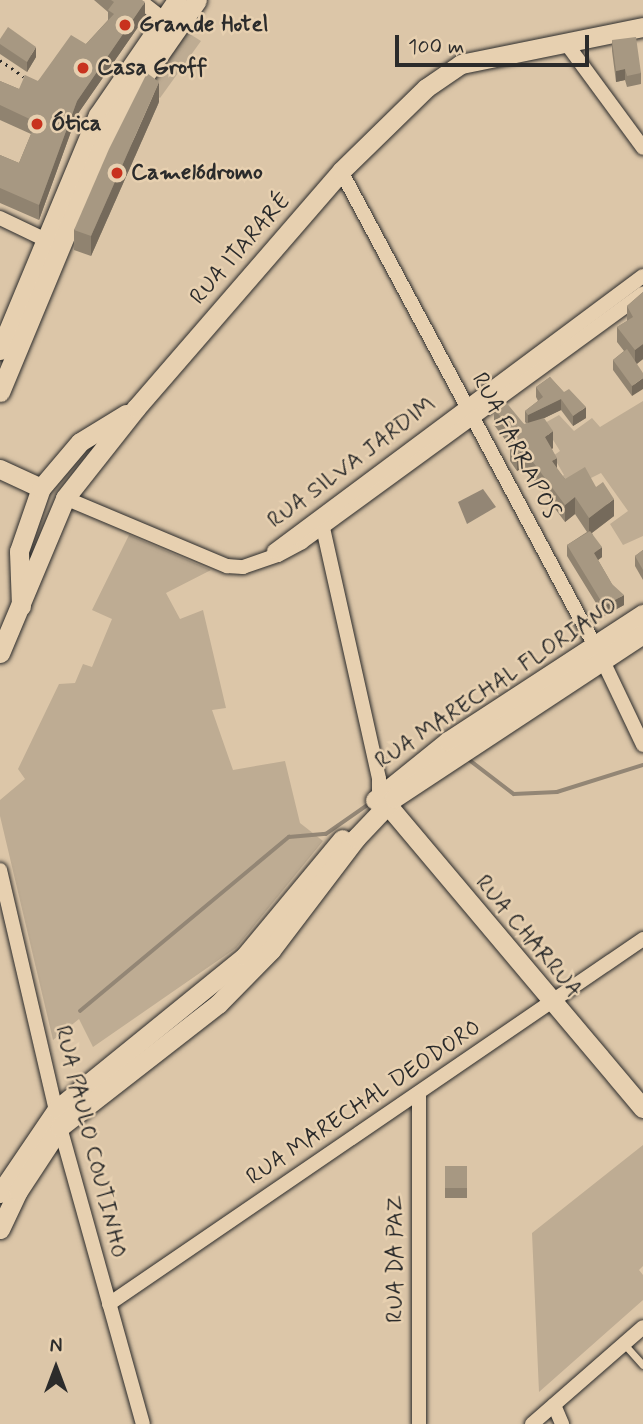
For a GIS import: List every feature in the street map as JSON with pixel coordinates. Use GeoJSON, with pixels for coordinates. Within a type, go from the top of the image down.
{"type":"FeatureCollection","features":[{"type":"Feature","properties":{"kind":"street"},"geometry":{"type":"LineString","coordinates":[[139,0],[169,24]]}},
{"type":"Feature","properties":{"kind":"street"},"geometry":{"type":"LineString","coordinates":[[0,392],[113,121],[169,24],[177,0]]}},
{"type":"Feature","properties":{"kind":"street"},"geometry":{"type":"LineString","coordinates":[[0,350],[48,241],[98,115],[169,24],[197,0]]}},
{"type":"Feature","properties":{"kind":"street","name":"RUA ITARARÉ"},"geometry":{"type":"LineString","coordinates":[[0,653],[65,498],[136,408],[341,172],[444,74],[461,65],[643,27]]}},
{"type":"Feature","properties":{"kind":"street"},"geometry":{"type":"LineString","coordinates":[[566,43],[643,148]]}},
{"type":"Feature","properties":{"kind":"street","name":"RUA FARRAPOS"},"geometry":{"type":"LineString","coordinates":[[341,172],[599,654],[643,745]]}},
{"type":"Feature","properties":{"kind":"street"},"geometry":{"type":"LineString","coordinates":[[0,218],[48,241]]}},
{"type":"Feature","properties":{"kind":"street","name":"RUA SILVA JARDIM"},"geometry":{"type":"LineString","coordinates":[[65,498],[228,566],[262,561],[642,285]]}},
{"type":"Feature","properties":{"kind":"street"},"geometry":{"type":"LineString","coordinates":[[21,607],[19,551],[41,488],[80,442],[136,408]]}},
{"type":"Feature","properties":{"kind":"street"},"geometry":{"type":"LineString","coordinates":[[0,469],[41,488]]}},
{"type":"Feature","properties":{"kind":"street"},"geometry":{"type":"LineString","coordinates":[[322,520],[385,793]]}},
{"type":"Feature","properties":{"kind":"street","name":"RUA MARECHAL FLORIANO"},"geometry":{"type":"LineString","coordinates":[[599,654],[643,614]]}},
{"type":"Feature","properties":{"kind":"street","name":"RUA MARECHAL FLORIANO"},"geometry":{"type":"LineString","coordinates":[[0,1229],[5,1188],[58,1118],[212,998],[385,793],[599,654],[643,634]]}},
{"type":"Feature","properties":{"kind":"street","name":"RUA CHARRUA"},"geometry":{"type":"LineString","coordinates":[[385,793],[643,1108]]}},
{"type":"Feature","properties":{"kind":"street","name":"RUA PAULO COUTINHO"},"geometry":{"type":"LineString","coordinates":[[0,870],[58,1118],[143,1424]]}},
{"type":"Feature","properties":{"kind":"street","name":"RUA MARECHAL DEODORO"},"geometry":{"type":"LineString","coordinates":[[109,1304],[643,939]]}},
{"type":"Feature","properties":{"kind":"street","name":"RUA CHARRUA"},"geometry":{"type":"LineString","coordinates":[[556,999],[643,1090]]}},
{"type":"Feature","properties":{"kind":"street","name":"RUA DA PAZ"},"geometry":{"type":"LineString","coordinates":[[419,1094],[419,1424]]}},
{"type":"Feature","properties":{"kind":"street"},"geometry":{"type":"LineString","coordinates":[[532,1424],[643,1327]]}},
{"type":"Feature","properties":{"kind":"street"},"geometry":{"type":"LineString","coordinates":[[554,1405],[562,1424]]}},
{"type":"Feature","properties":{"kind":"lane"},"geometry":{"type":"LineString","coordinates":[[624,1344],[643,1365]]}},
{"type":"Feature","properties":{"kind":"path"},"geometry":{"type":"LineString","coordinates":[[0,60],[34,83]]}},
{"type":"Feature","properties":{"kind":"shaded area"},"geometry":{"type":"Polygon","coordinates":[[[185,31],[201,41],[160,98],[149,90],[163,60],[185,31]]]}},
{"type":"Feature","properties":{"kind":"shaded area"},"geometry":{"type":"Polygon","coordinates":[[[643,401],[643,536],[623,545],[610,524],[628,511],[601,473],[565,491],[558,479],[564,475],[553,456],[560,451],[543,424],[559,415],[574,431],[592,418],[600,427],[643,401]]]}},
{"type":"Feature","properties":{"kind":"shaded area"},"geometry":{"type":"Polygon","coordinates":[[[483,489],[496,507],[467,524],[458,502],[483,489]]]}},
{"type":"Feature","properties":{"kind":"shaded area"},"geometry":{"type":"Polygon","coordinates":[[[129,535],[211,570],[166,593],[180,619],[203,610],[226,708],[212,710],[233,770],[285,761],[300,823],[323,841],[236,948],[93,1047],[79,1019],[53,1040],[0,816],[0,800],[25,779],[18,769],[59,684],[75,683],[83,664],[92,667],[112,619],[92,610],[129,535]]]}},
{"type":"Feature","properties":{"kind":"shaded area"},"geometry":{"type":"Polygon","coordinates":[[[643,1145],[643,1266],[639,1270],[643,1275],[643,1300],[539,1392],[532,1233],[643,1145]]]}},
{"type":"Feature","properties":{"kind":"building"},"geometry":{"type":"Polygon","coordinates":[[[111,0],[145,2],[77,101],[39,205],[0,188],[0,155],[19,163],[36,122],[0,105],[0,81],[19,89],[25,75],[38,81],[71,35],[86,44],[114,14],[108,10],[114,2],[111,0]]]}},
{"type":"Feature","properties":{"kind":"building"},"geometry":{"type":"Polygon","coordinates":[[[8,27],[36,47],[27,62],[0,44],[0,39],[8,27]]]}},
{"type":"Feature","properties":{"kind":"building"},"geometry":{"type":"Polygon","coordinates":[[[636,37],[641,73],[627,76],[625,69],[616,71],[612,40],[636,37]]]}},
{"type":"Feature","properties":{"kind":"building"},"geometry":{"type":"Polygon","coordinates":[[[147,73],[159,82],[91,236],[74,230],[109,149],[147,73]]]}},
{"type":"Feature","properties":{"kind":"building"},"geometry":{"type":"Polygon","coordinates":[[[643,292],[643,344],[635,350],[617,327],[633,317],[627,306],[643,292]]]}},
{"type":"Feature","properties":{"kind":"building"},"geometry":{"type":"Polygon","coordinates":[[[627,349],[643,373],[643,378],[632,386],[613,360],[627,349]]]}},
{"type":"Feature","properties":{"kind":"building"},"geometry":{"type":"Polygon","coordinates":[[[550,377],[564,392],[569,389],[586,407],[573,416],[561,399],[528,415],[525,411],[543,397],[536,387],[550,377]]]}},
{"type":"Feature","properties":{"kind":"building"},"geometry":{"type":"Polygon","coordinates":[[[505,401],[524,424],[544,418],[553,431],[545,437],[557,458],[552,461],[565,479],[585,467],[596,487],[603,482],[614,499],[589,518],[575,497],[565,505],[524,450],[517,454],[510,444],[517,439],[494,408],[505,401]]]}},
{"type":"Feature","properties":{"kind":"building"},"geometry":{"type":"Polygon","coordinates":[[[590,531],[602,547],[594,553],[612,584],[624,595],[604,606],[567,545],[590,531]]]}},
{"type":"Feature","properties":{"kind":"building"},"geometry":{"type":"Polygon","coordinates":[[[643,550],[643,570],[635,556],[643,550]]]}},
{"type":"Feature","properties":{"kind":"building"},"geometry":{"type":"Polygon","coordinates":[[[445,1166],[467,1166],[467,1188],[445,1188],[445,1166]]]}},
{"type":"Feature","properties":{"kind":"waterway"},"geometry":{"type":"LineString","coordinates":[[467,758],[514,794],[557,792],[643,765]]}},
{"type":"Feature","properties":{"kind":"waterway"},"geometry":{"type":"LineString","coordinates":[[80,1011],[289,837],[326,834],[369,804]]}},
{"type":"Feature","properties":{"kind":"place","name":"Grande Hotel"},"geometry":{"type":"Point","coordinates":[125,25]}},
{"type":"Feature","properties":{"kind":"place","name":"Casa Groff"},"geometry":{"type":"Point","coordinates":[83,68]}},
{"type":"Feature","properties":{"kind":"place","name":"Ótica"},"geometry":{"type":"Point","coordinates":[37,124]}},
{"type":"Feature","properties":{"kind":"place","name":"Camelódromo"},"geometry":{"type":"Point","coordinates":[117,173]}}]}
